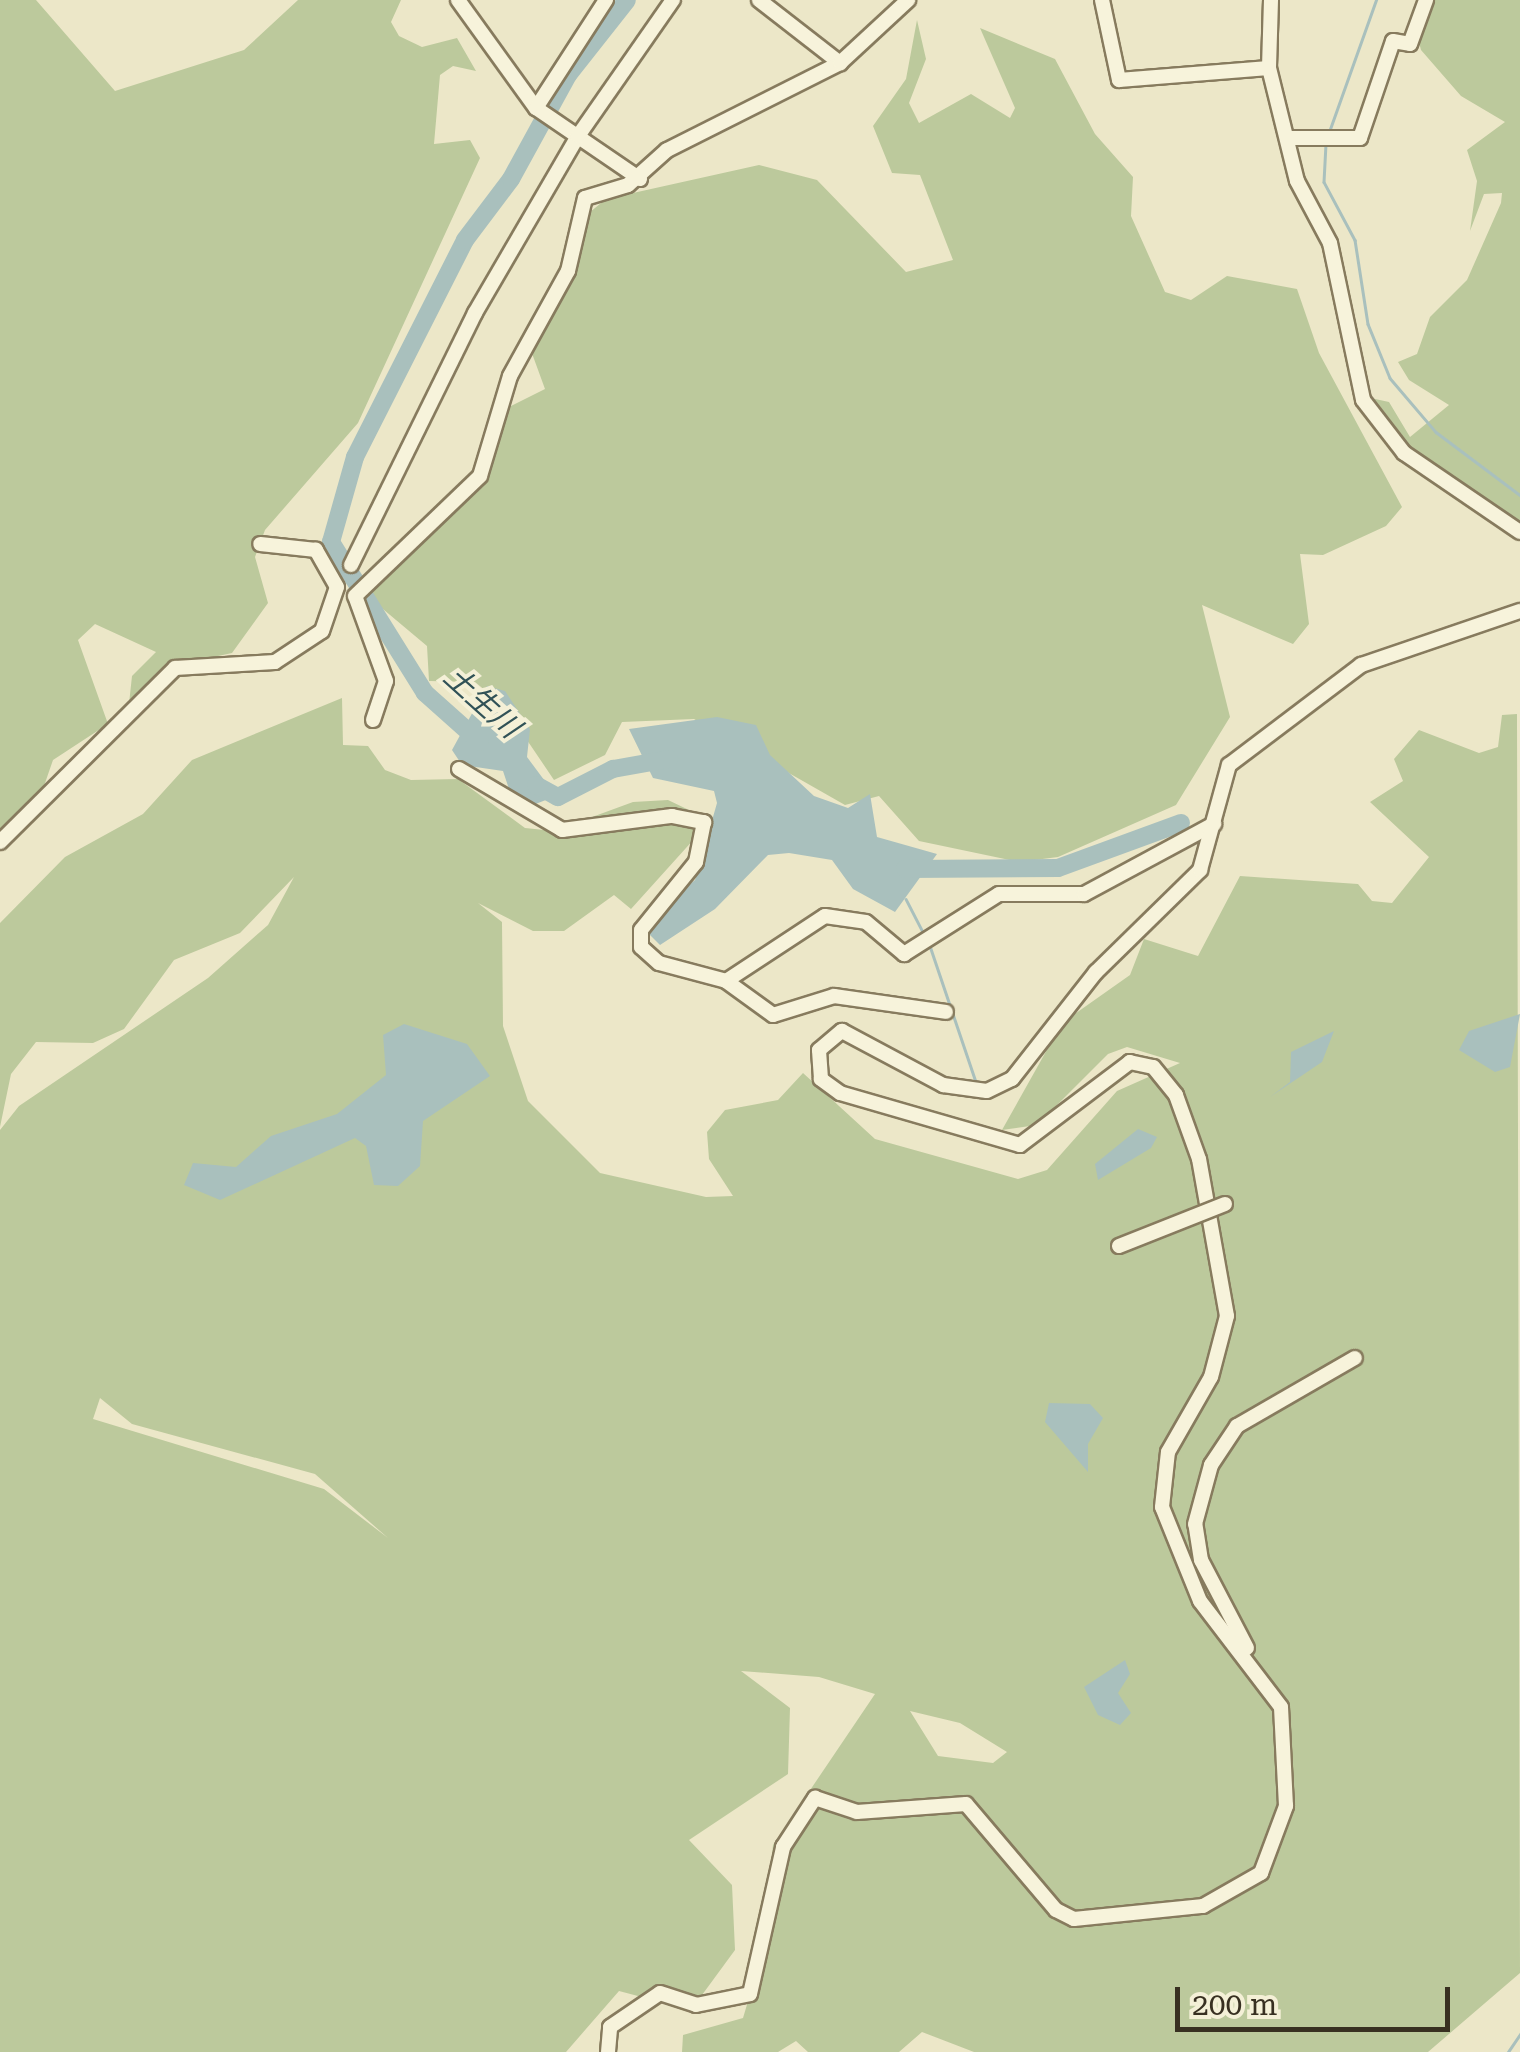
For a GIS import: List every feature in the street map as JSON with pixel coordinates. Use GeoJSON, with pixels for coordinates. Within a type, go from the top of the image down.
{"type":"FeatureCollection","features":[{"type":"Feature","properties":{"kind":"street"},"geometry":{"type":"LineString","coordinates":[[458,0],[536,108],[640,179]]}},
{"type":"Feature","properties":{"kind":"street"},"geometry":{"type":"LineString","coordinates":[[536,108],[606,0]]}},
{"type":"Feature","properties":{"kind":"street"},"geometry":{"type":"LineString","coordinates":[[335,578],[350,566],[476,312],[578,136],[674,0]]}},
{"type":"Feature","properties":{"kind":"street"},"geometry":{"type":"LineString","coordinates":[[759,0],[840,63]]}},
{"type":"Feature","properties":{"kind":"street"},"geometry":{"type":"LineString","coordinates":[[360,591],[480,476],[510,376],[568,272],[585,198],[640,179],[667,150],[840,63],[908,0]]}},
{"type":"Feature","properties":{"kind":"street"},"geometry":{"type":"LineString","coordinates":[[1102,0],[1118,80],[1269,68]]}},
{"type":"Feature","properties":{"kind":"street"},"geometry":{"type":"LineString","coordinates":[[1271,0],[1269,68],[1291,138],[1296,181],[1330,243],[1340,320],[1372,419],[1404,453],[1520,532]]}},
{"type":"Feature","properties":{"kind":"street"},"geometry":{"type":"LineString","coordinates":[[1291,138],[1360,138],[1394,41],[1410,44],[1426,0]]}},
{"type":"Feature","properties":{"kind":"street"},"geometry":{"type":"LineString","coordinates":[[0,842],[175,668],[275,662],[305,645],[333,612],[335,578],[316,550],[260,544]]}},
{"type":"Feature","properties":{"kind":"street"},"geometry":{"type":"LineString","coordinates":[[350,566],[386,681],[374,720]]}},
{"type":"Feature","properties":{"kind":"street"},"geometry":{"type":"LineString","coordinates":[[1254,1663],[1200,1601],[1162,1507],[1168,1452],[1211,1376],[1227,1316],[1199,1159],[1165,1077],[1130,1062],[1115,1068],[1043,1136],[1020,1146],[840,1093],[818,1072],[823,1040],[842,1031],[943,1084],[987,1090],[1012,1079],[1096,972],[1200,870],[1229,765],[1346,674],[1520,612]]}},
{"type":"Feature","properties":{"kind":"street"},"geometry":{"type":"LineString","coordinates":[[459,769],[562,830],[699,818],[705,846],[644,924],[640,947],[659,963],[726,981],[774,1015],[834,996],[946,1012]]}},
{"type":"Feature","properties":{"kind":"street"},"geometry":{"type":"LineString","coordinates":[[726,981],[825,916],[866,922],[904,954],[1000,894],[1084,894],[1214,824]]}},
{"type":"Feature","properties":{"kind":"street"},"geometry":{"type":"LineString","coordinates":[[1118,1246],[1225,1204]]}},
{"type":"Feature","properties":{"kind":"street"},"geometry":{"type":"LineString","coordinates":[[608,2052],[618,2018],[660,1993],[696,2005],[750,1994],[783,1846],[814,1798],[856,1812],[966,1804],[1056,1910],[1074,1918],[1137,1919],[1234,1895],[1261,1873],[1286,1806],[1288,1735],[1200,1560],[1197,1505],[1237,1426],[1355,1358]]}},
{"type":"Feature","properties":{"kind":"green space"},"geometry":{"type":"Polygon","coordinates":[[[0,0],[36,0],[115,91],[244,50],[298,0],[401,0],[391,22],[399,36],[422,47],[457,38],[476,71],[453,66],[440,75],[434,144],[470,140],[480,158],[358,423],[265,530],[255,557],[268,603],[232,653],[172,666],[128,713],[132,676],[156,652],[95,624],[78,640],[108,724],[53,760],[44,786],[0,830],[0,0]]]}},
{"type":"Feature","properties":{"kind":"green space"},"geometry":{"type":"Polygon","coordinates":[[[1430,0],[1520,0],[1520,524],[1395,448],[1366,397],[1389,402],[1410,437],[1449,405],[1409,380],[1398,362],[1417,354],[1430,317],[1467,280],[1501,203],[1502,193],[1484,194],[1470,231],[1477,181],[1467,150],[1505,122],[1461,96],[1421,50],[1416,31],[1430,0]]]}},
{"type":"Feature","properties":{"kind":"green space"},"geometry":{"type":"Polygon","coordinates":[[[917,20],[926,59],[909,103],[919,123],[971,94],[1010,118],[1015,108],[980,28],[1055,59],[1095,134],[1133,177],[1131,216],[1165,292],[1191,300],[1227,276],[1297,289],[1319,353],[1402,507],[1386,526],[1323,555],[1300,554],[1309,624],[1293,644],[1202,605],[1230,717],[1176,805],[1058,857],[1019,862],[919,841],[879,796],[845,805],[694,719],[622,722],[605,755],[554,780],[504,706],[475,682],[429,681],[427,646],[365,594],[490,471],[499,412],[545,389],[526,337],[557,310],[579,221],[606,199],[759,165],[817,180],[906,272],[953,260],[920,175],[892,173],[873,126],[906,79],[917,20]]]}},
{"type":"Feature","properties":{"kind":"green space"},"geometry":{"type":"Polygon","coordinates":[[[342,698],[343,745],[368,746],[385,770],[411,780],[458,779],[525,828],[554,831],[633,802],[668,800],[691,811],[695,838],[631,909],[614,895],[564,931],[533,931],[478,903],[502,922],[503,1026],[528,1101],[600,1173],[706,1197],[733,1196],[709,1159],[707,1132],[725,1110],[778,1100],[803,1073],[875,1139],[1018,1179],[1047,1170],[1117,1091],[1180,1063],[1127,1047],[1108,1054],[1037,1125],[1002,1130],[1062,1023],[1130,975],[1144,939],[1198,956],[1240,876],[1358,884],[1372,901],[1392,903],[1429,857],[1370,802],[1403,781],[1394,759],[1419,730],[1479,753],[1498,747],[1502,715],[1517,714],[1520,1973],[1428,2052],[974,2052],[922,2032],[899,2052],[808,2052],[796,2041],[778,2052],[682,2052],[683,2035],[743,2018],[763,1951],[773,1845],[875,1694],[819,1677],[741,1671],[790,1708],[788,1774],[689,1840],[732,1885],[735,1950],[691,2010],[619,1991],[566,2052],[0,2052],[0,1130],[19,1106],[208,978],[268,925],[294,877],[240,933],[174,960],[124,1029],[93,1043],[36,1042],[11,1074],[0,1127],[0,923],[65,857],[143,814],[192,760],[342,698]],[[100,1398],[93,1419],[324,1489],[388,1538],[315,1474],[132,1424],[100,1398]],[[910,1711],[938,1756],[993,1763],[1007,1752],[960,1723],[910,1711]]]}},
{"type":"Feature","properties":{"kind":"water"},"geometry":{"type":"Polygon","coordinates":[[[487,686],[505,691],[530,729],[527,757],[556,796],[533,805],[510,792],[503,771],[462,765],[452,750],[487,686]]]}},
{"type":"Feature","properties":{"kind":"water"},"geometry":{"type":"Polygon","coordinates":[[[717,717],[756,725],[770,755],[814,796],[848,808],[870,794],[877,837],[937,854],[895,912],[853,889],[832,860],[789,853],[768,855],[715,909],[660,945],[641,926],[695,880],[717,803],[714,791],[653,778],[629,729],[717,717]]]}},
{"type":"Feature","properties":{"kind":"water"},"geometry":{"type":"Polygon","coordinates":[[[1520,1014],[1510,1067],[1495,1072],[1459,1050],[1469,1031],[1520,1014]]]}},
{"type":"Feature","properties":{"kind":"water"},"geometry":{"type":"Polygon","coordinates":[[[404,1024],[467,1044],[490,1076],[423,1121],[420,1166],[398,1186],[374,1185],[366,1146],[355,1138],[220,1200],[184,1185],[193,1163],[236,1167],[271,1136],[337,1114],[386,1075],[383,1035],[404,1024]]]}},
{"type":"Feature","properties":{"kind":"water"},"geometry":{"type":"Polygon","coordinates":[[[1334,1031],[1322,1062],[1270,1097],[1290,1082],[1291,1052],[1334,1031]]]}},
{"type":"Feature","properties":{"kind":"water"},"geometry":{"type":"Polygon","coordinates":[[[1138,1129],[1157,1137],[1151,1148],[1098,1180],[1095,1164],[1138,1129]]]}},
{"type":"Feature","properties":{"kind":"water"},"geometry":{"type":"Polygon","coordinates":[[[1049,1403],[1090,1404],[1103,1418],[1088,1444],[1088,1472],[1045,1422],[1049,1403]]]}},
{"type":"Feature","properties":{"kind":"water"},"geometry":{"type":"Polygon","coordinates":[[[1125,1660],[1130,1674],[1118,1693],[1131,1713],[1120,1725],[1098,1715],[1084,1687],[1125,1660]]]}},
{"type":"Feature","properties":{"kind":"waterway","name":"土生川"},"geometry":{"type":"LineString","coordinates":[[480,742],[425,693],[331,542],[355,457],[465,240],[511,179],[568,75],[627,0]]}},
{"type":"Feature","properties":{"kind":"waterway"},"geometry":{"type":"LineString","coordinates":[[1329,132],[1376,0]]}},
{"type":"Feature","properties":{"kind":"waterway"},"geometry":{"type":"LineString","coordinates":[[1326,144],[1324,182],[1355,240],[1368,324],[1390,378],[1436,432],[1520,495]]}},
{"type":"Feature","properties":{"kind":"waterway","name":"土生川"},"geometry":{"type":"LineString","coordinates":[[536,785],[558,797],[613,769],[669,759]]}},
{"type":"Feature","properties":{"kind":"waterway","name":"土生川"},"geometry":{"type":"LineString","coordinates":[[905,869],[1058,868],[1181,823]]}},
{"type":"Feature","properties":{"kind":"waterway"},"geometry":{"type":"LineString","coordinates":[[906,899],[925,936]]}},
{"type":"Feature","properties":{"kind":"waterway"},"geometry":{"type":"LineString","coordinates":[[929,943],[975,1079]]}},
{"type":"Feature","properties":{"kind":"waterway"},"geometry":{"type":"LineString","coordinates":[[1508,2052],[1520,2034]]}}]}
